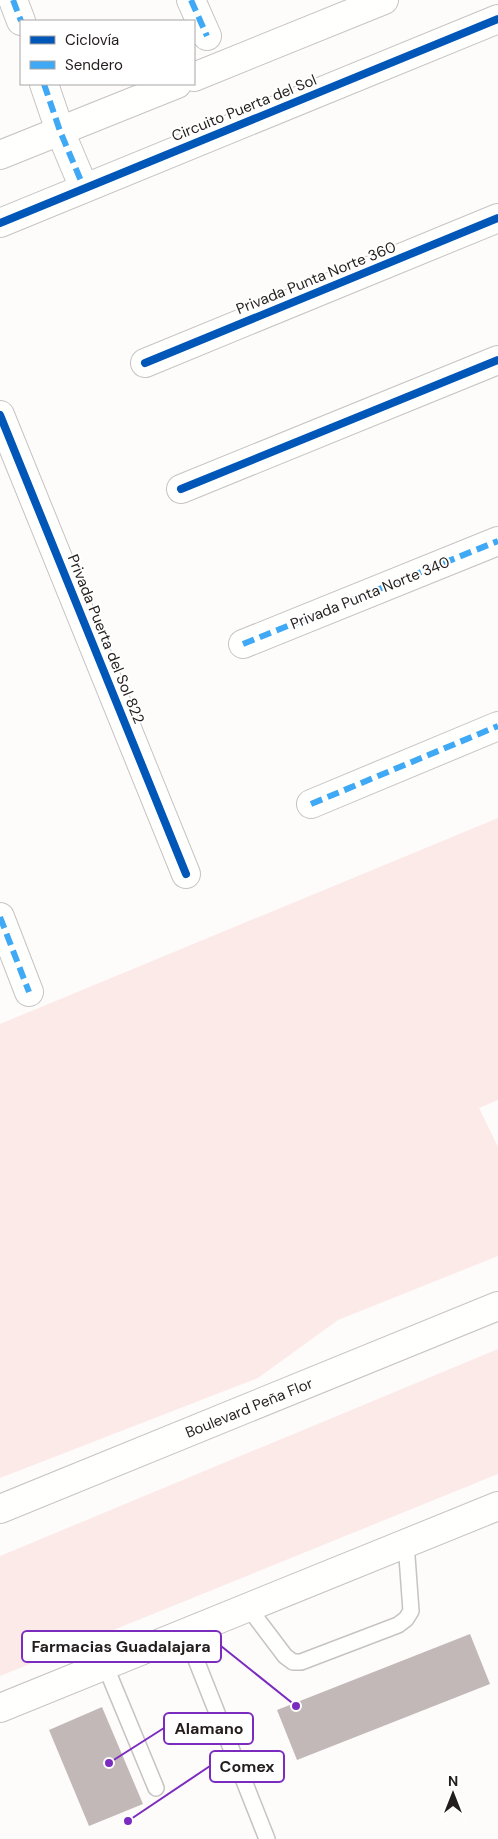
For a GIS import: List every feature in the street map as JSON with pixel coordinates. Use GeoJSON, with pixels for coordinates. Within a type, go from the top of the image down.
{"type":"FeatureCollection","features":[{"type":"Feature","properties":{"kind":"street"},"geometry":{"type":"LineString","coordinates":[[13,0],[21,20]]}},
{"type":"Feature","properties":{"kind":"street"},"geometry":{"type":"LineString","coordinates":[[191,0],[207,36]]}},
{"type":"Feature","properties":{"kind":"street"},"geometry":{"type":"LineString","coordinates":[[195,77],[384,0]]}},
{"type":"Feature","properties":{"kind":"street","name":"Circuito Puerta del Sol"},"geometry":{"type":"LineString","coordinates":[[0,223],[498,19]]}},
{"type":"Feature","properties":{"kind":"street"},"geometry":{"type":"LineString","coordinates":[[44,85],[60,131],[84,188]]}},
{"type":"Feature","properties":{"kind":"street"},"geometry":{"type":"LineString","coordinates":[[0,155],[175,85]]}},
{"type":"Feature","properties":{"kind":"street","name":"Privada Punta Norte 360"},"geometry":{"type":"LineString","coordinates":[[145,363],[498,218]]}},
{"type":"Feature","properties":{"kind":"street"},"geometry":{"type":"LineString","coordinates":[[181,489],[498,360]]}},
{"type":"Feature","properties":{"kind":"street","name":"Privada Puerta del Sol 822"},"geometry":{"type":"LineString","coordinates":[[0,415],[186,874]]}},
{"type":"Feature","properties":{"kind":"street","name":"Privada Punta Norte 340"},"geometry":{"type":"LineString","coordinates":[[243,644],[498,541]]}},
{"type":"Feature","properties":{"kind":"street"},"geometry":{"type":"LineString","coordinates":[[311,804],[498,726]]}},
{"type":"Feature","properties":{"kind":"street"},"geometry":{"type":"LineString","coordinates":[[2,925],[29,992]]}},
{"type":"Feature","properties":{"kind":"street","name":"Boulevard Peña Flor"},"geometry":{"type":"LineString","coordinates":[[0,1509],[498,1306]]}},
{"type":"Feature","properties":{"kind":"street"},"geometry":{"type":"LineString","coordinates":[[0,1708],[498,1506]]}},
{"type":"Feature","properties":{"kind":"lane"},"geometry":{"type":"LineString","coordinates":[[248,1607],[285,1656],[293,1662],[301,1662],[398,1625],[411,1610],[406,1543]]}},
{"type":"Feature","properties":{"kind":"lane"},"geometry":{"type":"LineString","coordinates":[[185,1632],[267,1839]]}},
{"type":"Feature","properties":{"kind":"lane"},"geometry":{"type":"LineString","coordinates":[[105,1665],[156,1788]]}},
{"type":"Feature","properties":{"kind":"shaded area"},"geometry":{"type":"Polygon","coordinates":[[[498,818],[498,1100],[479,1108],[498,1147],[498,1256],[338,1320],[258,1378],[0,1478],[0,1024],[498,818]]]}},
{"type":"Feature","properties":{"kind":"shaded area"},"geometry":{"type":"Polygon","coordinates":[[[498,1349],[498,1474],[0,1676],[0,1556],[498,1349]]]}},
{"type":"Feature","properties":{"kind":"building"},"geometry":{"type":"Polygon","coordinates":[[[470,1634],[490,1684],[297,1760],[277,1710],[470,1634]]]}},
{"type":"Feature","properties":{"kind":"building"},"geometry":{"type":"Polygon","coordinates":[[[102,1707],[143,1804],[89,1826],[49,1730],[102,1707]]]}},
{"type":"Feature","properties":{"kind":"marked path"},"geometry":{"type":"LineString","coordinates":[[13,0],[21,20]]}},
{"type":"Feature","properties":{"kind":"marked path"},"geometry":{"type":"LineString","coordinates":[[191,0],[207,36]]}},
{"type":"Feature","properties":{"kind":"marked path"},"geometry":{"type":"LineString","coordinates":[[44,85],[60,131],[84,188]]}},
{"type":"Feature","properties":{"kind":"marked path"},"geometry":{"type":"LineString","coordinates":[[243,644],[498,541]]}},
{"type":"Feature","properties":{"kind":"marked path"},"geometry":{"type":"LineString","coordinates":[[311,804],[498,726]]}},
{"type":"Feature","properties":{"kind":"marked path"},"geometry":{"type":"LineString","coordinates":[[0,917],[29,992]]}},
{"type":"Feature","properties":{"kind":"cycle path"},"geometry":{"type":"LineString","coordinates":[[0,223],[498,19]]}},
{"type":"Feature","properties":{"kind":"cycle path"},"geometry":{"type":"LineString","coordinates":[[145,363],[498,218]]}},
{"type":"Feature","properties":{"kind":"cycle path"},"geometry":{"type":"LineString","coordinates":[[181,489],[498,360]]}},
{"type":"Feature","properties":{"kind":"cycle path"},"geometry":{"type":"LineString","coordinates":[[0,415],[186,874]]}},
{"type":"Feature","properties":{"kind":"place","name":"Farmacias Guadalajara"},"geometry":{"type":"Point","coordinates":[296,1706]}},
{"type":"Feature","properties":{"kind":"place","name":"Alamano"},"geometry":{"type":"Point","coordinates":[109,1763]}},
{"type":"Feature","properties":{"kind":"place","name":"Comex"},"geometry":{"type":"Point","coordinates":[128,1821]}}]}
